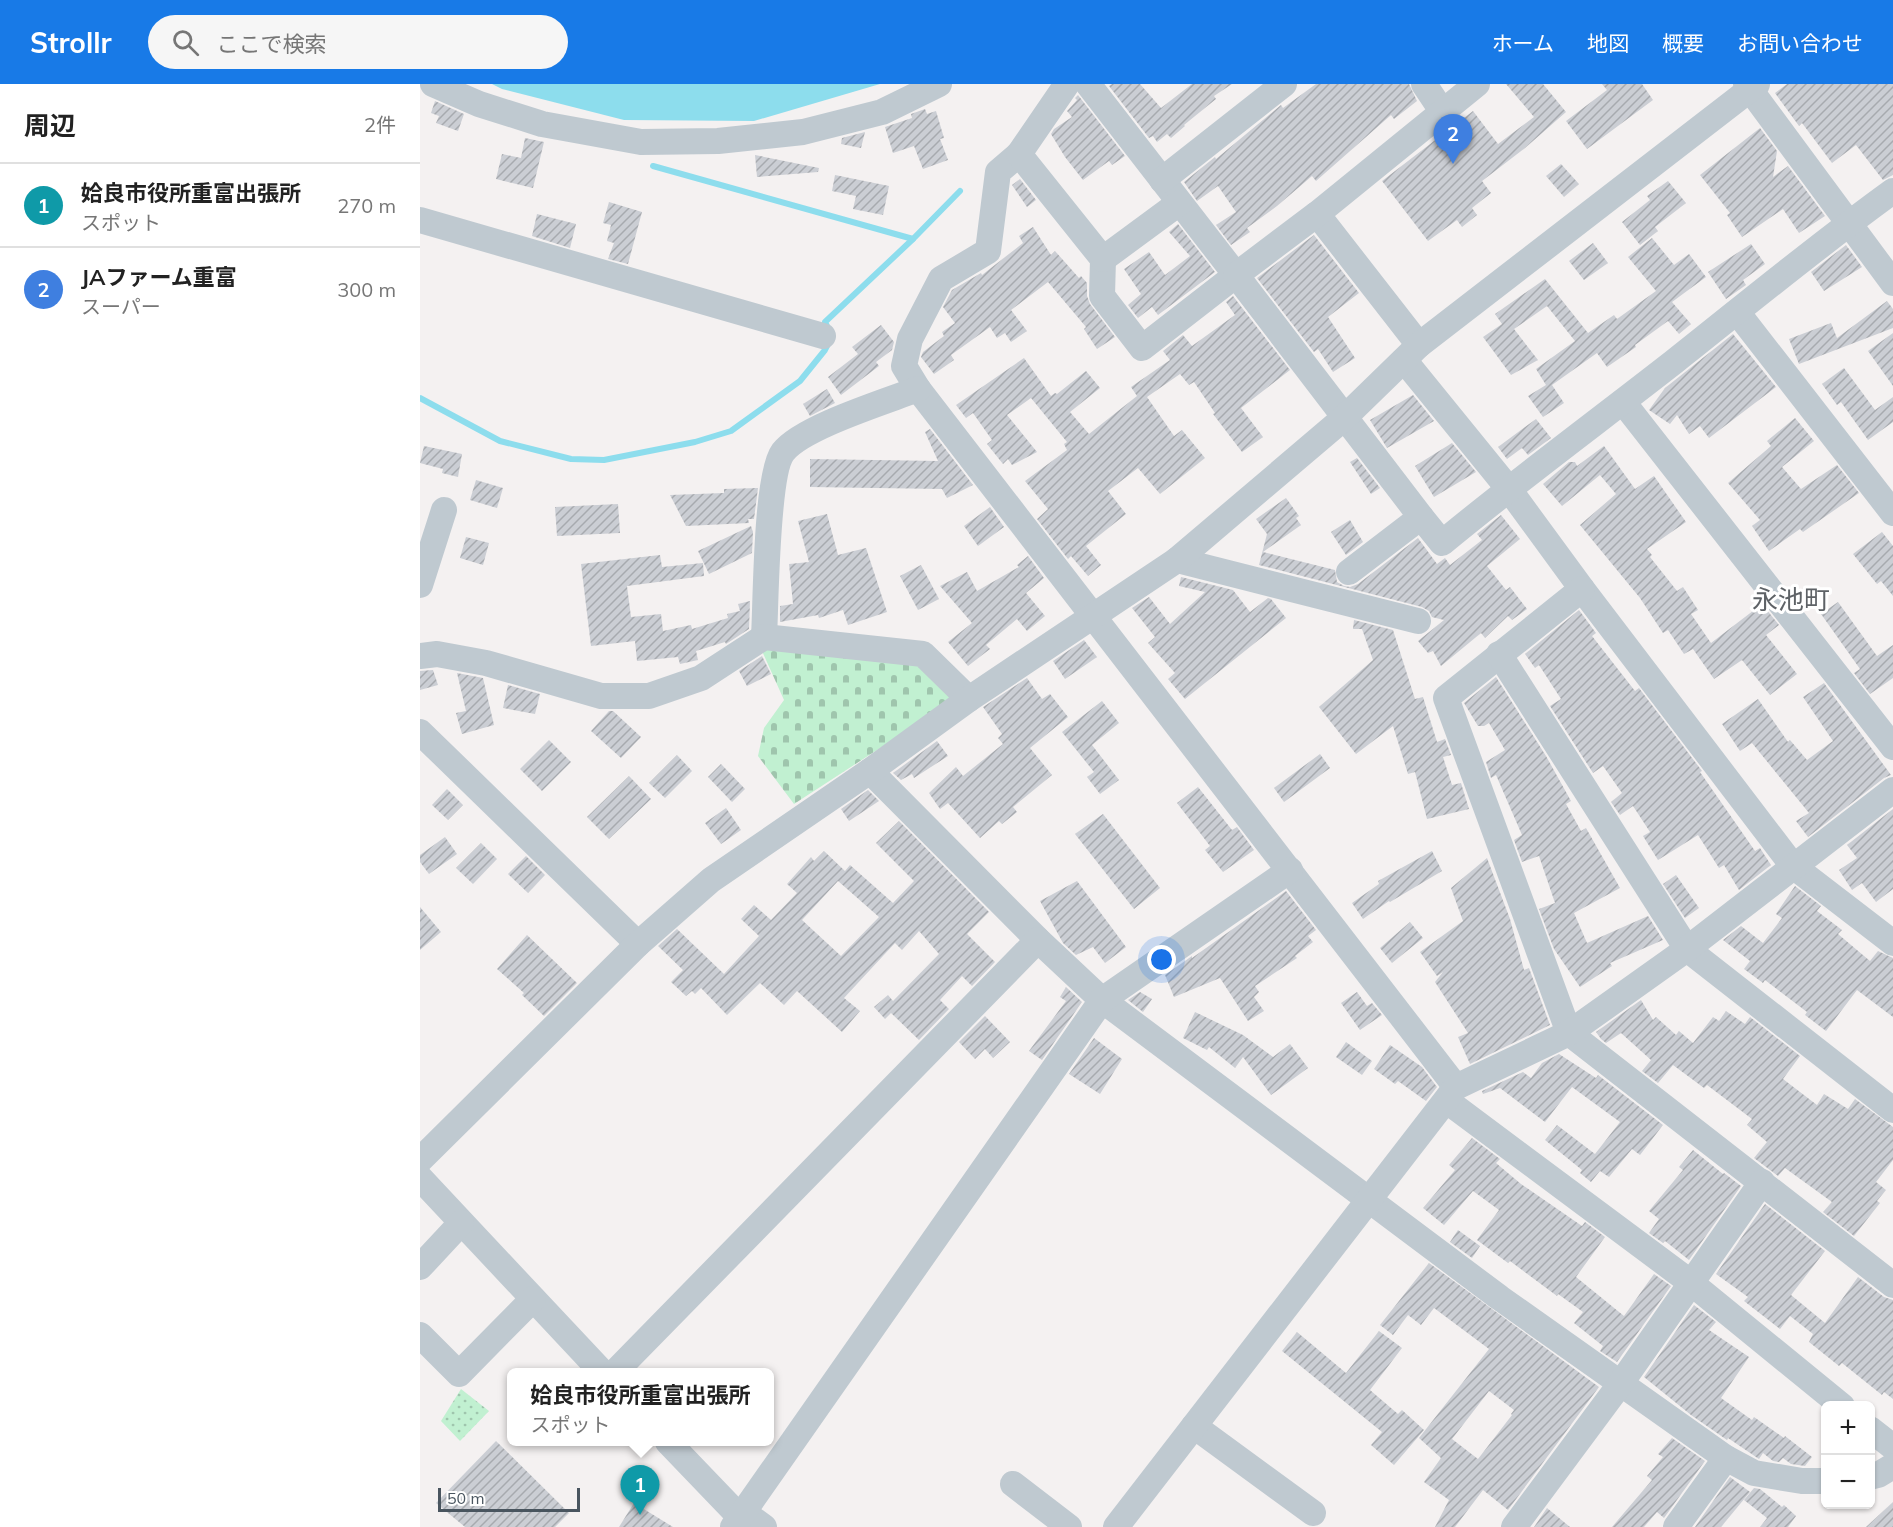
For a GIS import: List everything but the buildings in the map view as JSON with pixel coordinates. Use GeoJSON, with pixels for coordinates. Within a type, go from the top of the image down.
{"type":"FeatureCollection","features":[{"type":"Feature","properties":{"kind":"street"},"geometry":{"type":"LineString","coordinates":[[433,84],[479,104],[542,124],[641,142],[718,141],[803,132],[882,112],[939,84]]}},
{"type":"Feature","properties":{"kind":"street"},"geometry":{"type":"LineString","coordinates":[[1068,84],[1019,154],[998,172],[987,251],[941,279],[909,339],[904,366],[918,388],[1290,870],[1452,1094],[1690,1282],[1836,1401]]}},
{"type":"Feature","properties":{"kind":"street"},"geometry":{"type":"LineString","coordinates":[[1088,84],[1442,543],[1508,488],[1623,402],[1848,223],[1893,190]]}},
{"type":"Feature","properties":{"kind":"street"},"geometry":{"type":"LineString","coordinates":[[1162,180],[1284,84]]}},
{"type":"Feature","properties":{"kind":"street"},"geometry":{"type":"LineString","coordinates":[[1424,84],[1442,111]]}},
{"type":"Feature","properties":{"kind":"street"},"geometry":{"type":"LineString","coordinates":[[1019,154],[1103,259],[1102,296],[1142,348],[1317,214],[1477,84]]}},
{"type":"Feature","properties":{"kind":"street"},"geometry":{"type":"LineString","coordinates":[[420,1160],[638,944],[711,880],[870,771],[969,699],[1176,560],[1344,418],[1412,352],[1751,86],[1893,283]]}},
{"type":"Feature","properties":{"kind":"street"},"geometry":{"type":"LineString","coordinates":[[1103,259],[1179,203]]}},
{"type":"Feature","properties":{"kind":"street"},"geometry":{"type":"LineString","coordinates":[[1317,214],[1508,488],[1793,866],[1893,943]]}},
{"type":"Feature","properties":{"kind":"street"},"geometry":{"type":"LineString","coordinates":[[420,222],[823,336]]}},
{"type":"Feature","properties":{"kind":"street"},"geometry":{"type":"LineString","coordinates":[[1737,312],[1893,513]]}},
{"type":"Feature","properties":{"kind":"street"},"geometry":{"type":"LineString","coordinates":[[764,637],[771,488],[782,452],[809,431],[918,388]]}},
{"type":"Feature","properties":{"kind":"street"},"geometry":{"type":"LineString","coordinates":[[1623,402],[1893,747]]}},
{"type":"Feature","properties":{"kind":"street"},"geometry":{"type":"LineString","coordinates":[[420,585],[444,510]]}},
{"type":"Feature","properties":{"kind":"street"},"geometry":{"type":"LineString","coordinates":[[1348,572],[1421,517]]}},
{"type":"Feature","properties":{"kind":"street"},"geometry":{"type":"LineString","coordinates":[[1176,560],[1418,621]]}},
{"type":"Feature","properties":{"kind":"street"},"geometry":{"type":"LineString","coordinates":[[1582,589],[1446,698],[1569,1033],[1893,1285]]}},
{"type":"Feature","properties":{"kind":"street"},"geometry":{"type":"LineString","coordinates":[[420,656],[437,654],[486,663],[601,696],[649,696],[701,678],[764,637],[923,654],[969,699]]}},
{"type":"Feature","properties":{"kind":"street"},"geometry":{"type":"LineString","coordinates":[[1499,654],[1687,949],[1893,1110]]}},
{"type":"Feature","properties":{"kind":"street"},"geometry":{"type":"LineString","coordinates":[[420,732],[638,944]]}},
{"type":"Feature","properties":{"kind":"street"},"geometry":{"type":"LineString","coordinates":[[870,771],[1038,940],[1102,1000],[1368,1200],[1500,1298],[1726,1458],[1754,1473],[1802,1481],[1821,1481]]}},
{"type":"Feature","properties":{"kind":"street"},"geometry":{"type":"LineString","coordinates":[[1116,1527],[1452,1094],[1569,1033],[1687,949],[1893,790]]}},
{"type":"Feature","properties":{"kind":"street"},"geometry":{"type":"LineString","coordinates":[[736,1522],[1102,1000],[1290,870]]}},
{"type":"Feature","properties":{"kind":"street"},"geometry":{"type":"LineString","coordinates":[[619,1368],[1038,940]]}},
{"type":"Feature","properties":{"kind":"street"},"geometry":{"type":"LineString","coordinates":[[420,1178],[598,1368]]}},
{"type":"Feature","properties":{"kind":"street"},"geometry":{"type":"LineString","coordinates":[[1514,1527],[1621,1383],[1762,1182]]}},
{"type":"Feature","properties":{"kind":"street"},"geometry":{"type":"LineString","coordinates":[[420,1267],[461,1223]]}},
{"type":"Feature","properties":{"kind":"street"},"geometry":{"type":"LineString","coordinates":[[425,1349],[459,1374],[533,1299]]}},
{"type":"Feature","properties":{"kind":"street"},"geometry":{"type":"LineString","coordinates":[[1194,1426],[1313,1513]]}},
{"type":"Feature","properties":{"kind":"street"},"geometry":{"type":"LineString","coordinates":[[1875,1432],[1893,1447]]}},
{"type":"Feature","properties":{"kind":"street"},"geometry":{"type":"LineString","coordinates":[[671,1446],[736,1522]]}},
{"type":"Feature","properties":{"kind":"street"},"geometry":{"type":"LineString","coordinates":[[1676,1527],[1726,1458]]}},
{"type":"Feature","properties":{"kind":"street"},"geometry":{"type":"LineString","coordinates":[[1875,1476],[1893,1466]]}},
{"type":"Feature","properties":{"kind":"street"},"geometry":{"type":"LineString","coordinates":[[1013,1484],[1069,1527]]}},
{"type":"Feature","properties":{"kind":"street"},"geometry":{"type":"LineString","coordinates":[[736,1522],[750,1517],[764,1527]]}},
{"type":"Feature","properties":{"kind":"green space"},"geometry":{"type":"Polygon","coordinates":[[[775,648],[920,663],[957,698],[794,804],[758,756],[764,728],[784,700],[762,651],[775,648]]]}},
{"type":"Feature","properties":{"kind":"green space"},"geometry":{"type":"Polygon","coordinates":[[[461,1389],[489,1411],[460,1441],[441,1421],[461,1389]]]}},
{"type":"Feature","properties":{"kind":"water"},"geometry":{"type":"Polygon","coordinates":[[[492,84],[880,84],[754,121],[624,120],[502,89],[492,84]]]}},
{"type":"Feature","properties":{"kind":"waterway"},"geometry":{"type":"LineString","coordinates":[[653,166],[913,239],[825,322],[829,330]]}},
{"type":"Feature","properties":{"kind":"waterway"},"geometry":{"type":"LineString","coordinates":[[913,239],[960,191]]}},
{"type":"Feature","properties":{"kind":"waterway"},"geometry":{"type":"LineString","coordinates":[[420,398],[500,441],[571,459],[604,460],[695,442],[731,431],[800,381],[829,342]]}},
{"type":"Feature","properties":{"kind":"place","name":"JAファーム重富"},"geometry":{"type":"Point","coordinates":[1453,164]}},
{"type":"Feature","properties":{"kind":"place","name":"姶良市役所重富出張所"},"geometry":{"type":"Point","coordinates":[640,1515]}},
{"type":"Feature","properties":{"kind":"district","name":"永池町"},"geometry":{"type":"Point","coordinates":[1791,600]}}]}
